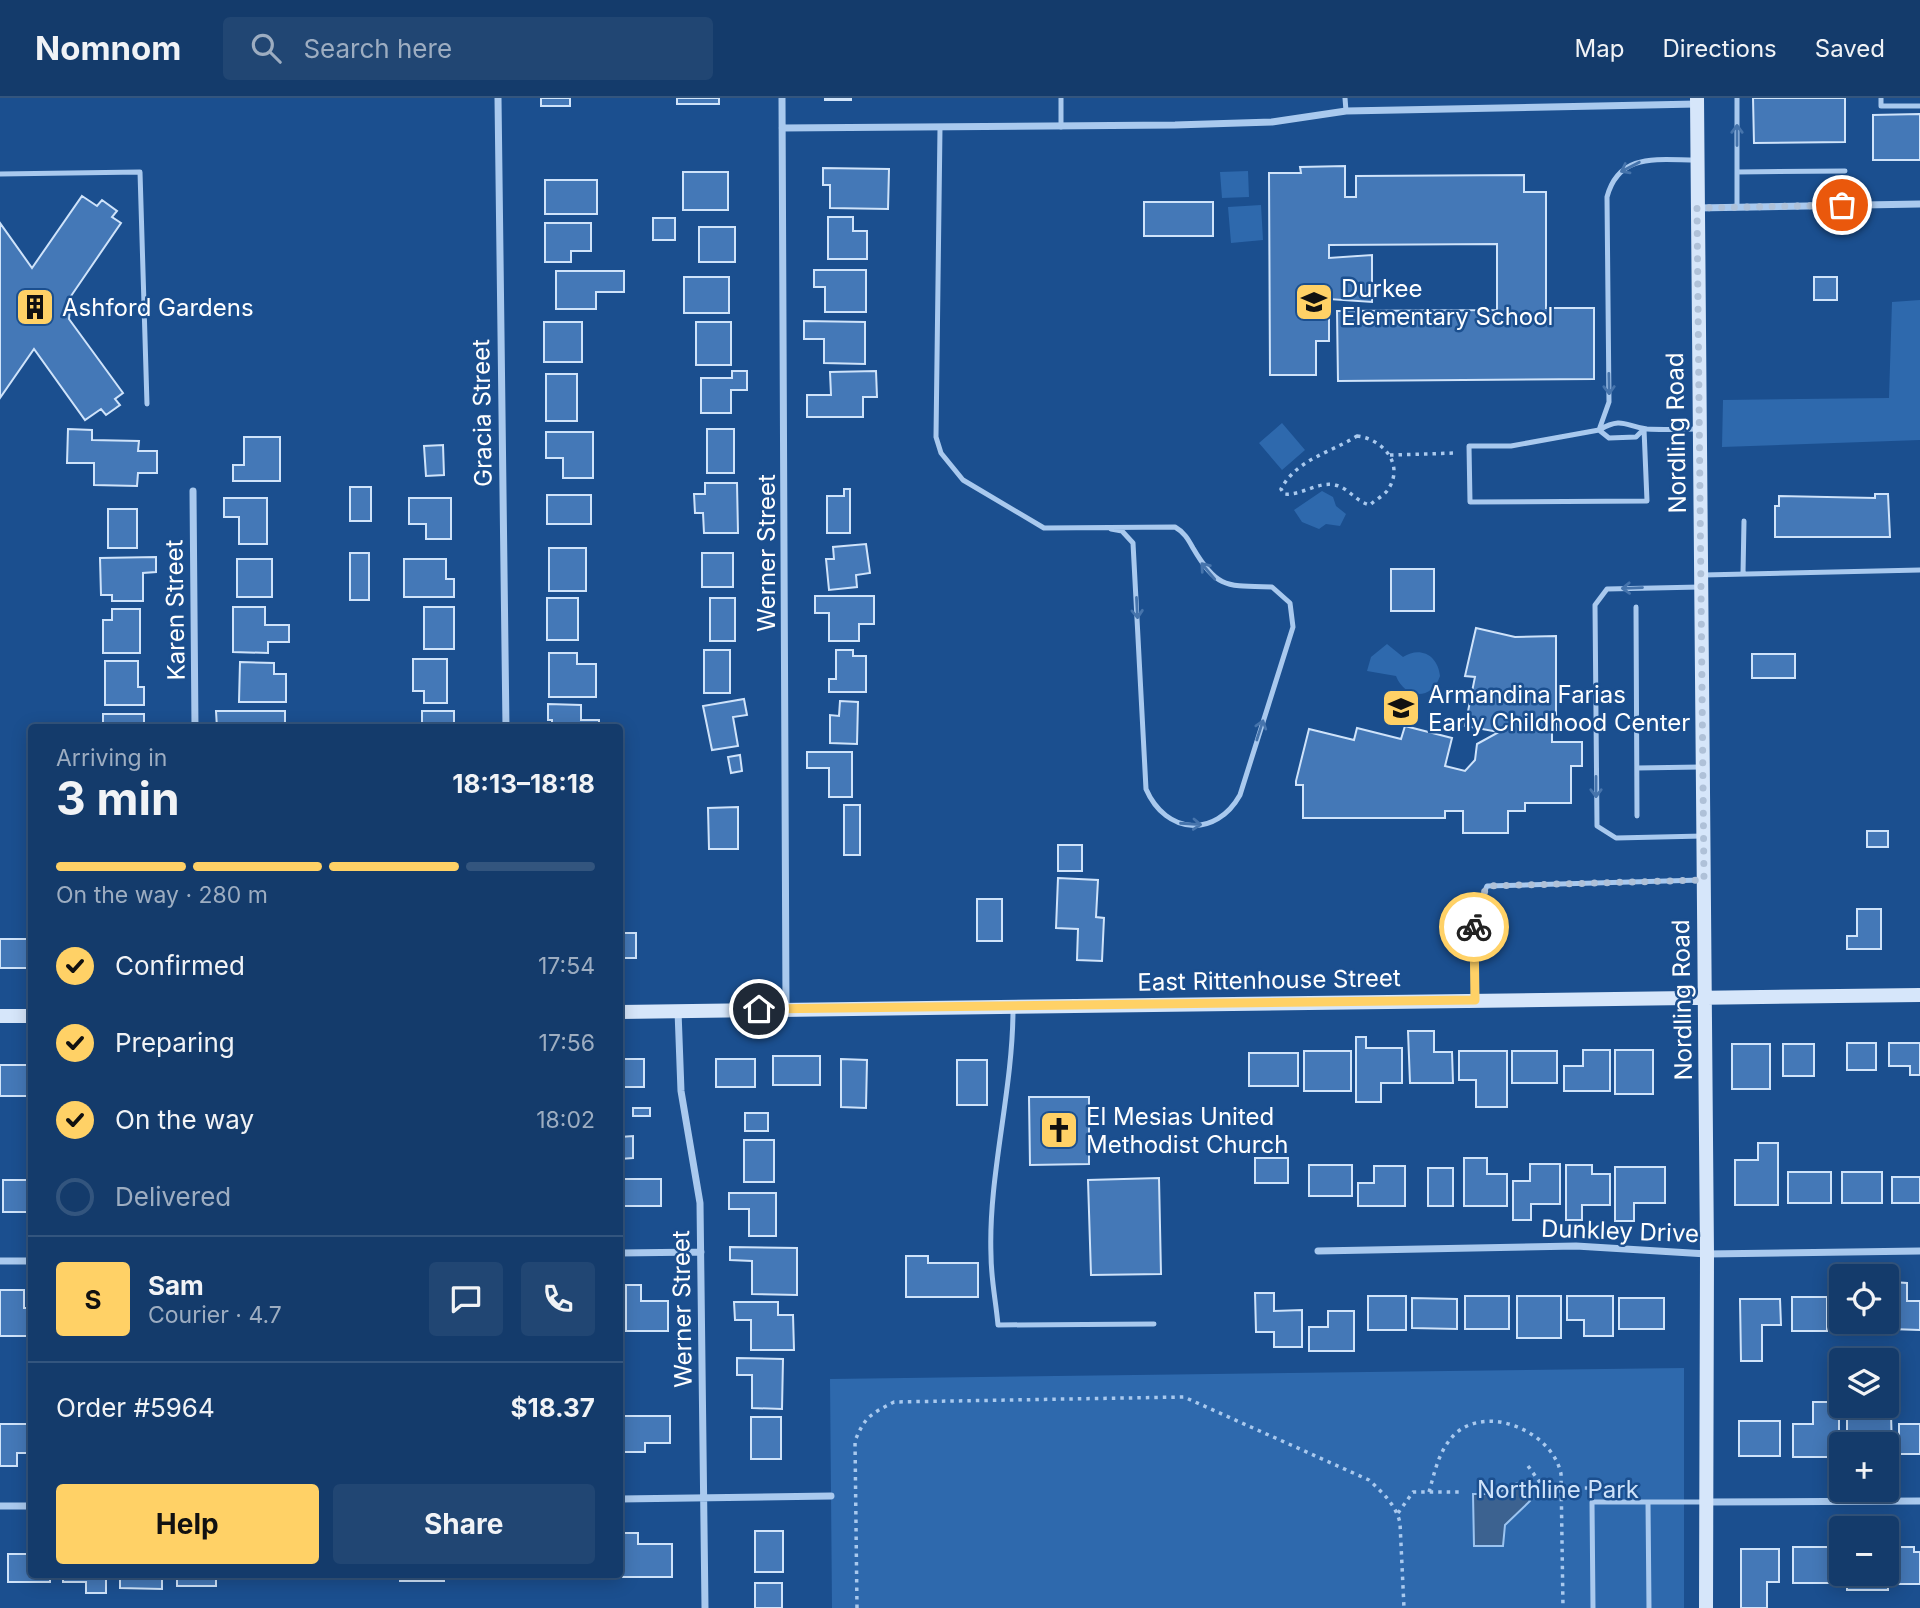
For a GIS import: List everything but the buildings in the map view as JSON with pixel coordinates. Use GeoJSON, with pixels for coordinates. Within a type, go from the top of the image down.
{"type":"FeatureCollection","features":[{"type":"Feature","properties":{"kind":"street","name":"Gracia Street"},"geometry":{"type":"LineString","coordinates":[[498,98],[506,724]]}},
{"type":"Feature","properties":{"kind":"street","name":"Werner Street"},"geometry":{"type":"LineString","coordinates":[[782,98],[786,1008]]}},
{"type":"Feature","properties":{"kind":"street"},"geometry":{"type":"LineString","coordinates":[[782,128],[1061,127],[1272,122],[1346,110],[1697,101]]}},
{"type":"Feature","properties":{"kind":"street","name":"Nordling Road"},"geometry":{"type":"LineString","coordinates":[[1697,101],[1707,1254],[1706,1608]]}},
{"type":"Feature","properties":{"kind":"street"},"geometry":{"type":"LineString","coordinates":[[1697,208],[1920,204]]}},
{"type":"Feature","properties":{"kind":"street","name":"Karen Street"},"geometry":{"type":"LineString","coordinates":[[193,491],[195,724]]}},
{"type":"Feature","properties":{"kind":"street","name":"East Rittenhouse Street"},"geometry":{"type":"LineString","coordinates":[[623,1012],[1920,995]]}},
{"type":"Feature","properties":{"kind":"street","name":"Werner Street"},"geometry":{"type":"LineString","coordinates":[[678,1011],[681,1091],[698,1178],[705,1608]]}},
{"type":"Feature","properties":{"kind":"street"},"geometry":{"type":"LineString","coordinates":[[0,1016],[28,1016]]}},
{"type":"Feature","properties":{"kind":"street","name":"Dunkley Drive"},"geometry":{"type":"LineString","coordinates":[[1318,1251],[1576,1247],[1707,1254],[1920,1251]]}},
{"type":"Feature","properties":{"kind":"street"},"geometry":{"type":"LineString","coordinates":[[623,1254],[701,1252]]}},
{"type":"Feature","properties":{"kind":"street"},"geometry":{"type":"LineString","coordinates":[[0,1261],[28,1261]]}},
{"type":"Feature","properties":{"kind":"street"},"geometry":{"type":"LineString","coordinates":[[623,1499],[831,1496]]}},
{"type":"Feature","properties":{"kind":"street"},"geometry":{"type":"LineString","coordinates":[[1705,1502],[1920,1501]]}},
{"type":"Feature","properties":{"kind":"street"},"geometry":{"type":"LineString","coordinates":[[0,1506],[28,1506]]}},
{"type":"Feature","properties":{"kind":"lane"},"geometry":{"type":"LineString","coordinates":[[1061,98],[1061,127]]}},
{"type":"Feature","properties":{"kind":"lane"},"geometry":{"type":"LineString","coordinates":[[1346,98],[1346,110]]}},
{"type":"Feature","properties":{"kind":"lane"},"geometry":{"type":"LineString","coordinates":[[1737,98],[1737,207]]}},
{"type":"Feature","properties":{"kind":"lane"},"geometry":{"type":"LineString","coordinates":[[1881,98],[1881,106],[1920,106]]}},
{"type":"Feature","properties":{"kind":"lane"},"geometry":{"type":"LineString","coordinates":[[940,128],[936,437],[942,453],[963,480],[1044,528],[1175,527],[1186,535],[1214,579],[1230,586],[1272,587],[1286,596],[1293,610],[1293,627],[1240,795],[1231,810],[1212,823],[1177,823],[1158,810],[1146,789],[1133,543],[1122,531],[1111,529]]}},
{"type":"Feature","properties":{"kind":"lane"},"geometry":{"type":"LineString","coordinates":[[1600,430],[1609,402],[1607,197],[1610,185],[1627,166],[1641,162],[1696,160]]}},
{"type":"Feature","properties":{"kind":"lane"},"geometry":{"type":"LineString","coordinates":[[1737,172],[1845,171]]}},
{"type":"Feature","properties":{"kind":"lane"},"geometry":{"type":"LineString","coordinates":[[0,174],[140,172],[147,404]]}},
{"type":"Feature","properties":{"kind":"lane"},"geometry":{"type":"LineString","coordinates":[[1644,429],[1647,501],[1470,502],[1469,446],[1511,446],[1600,430],[1611,423],[1632,423],[1644,429],[1699,429]]}},
{"type":"Feature","properties":{"kind":"lane"},"geometry":{"type":"LineString","coordinates":[[1600,430],[1609,438],[1636,437],[1644,429]]}},
{"type":"Feature","properties":{"kind":"lane"},"geometry":{"type":"LineString","coordinates":[[1743,574],[1744,520]]}},
{"type":"Feature","properties":{"kind":"lane"},"geometry":{"type":"LineString","coordinates":[[1703,836],[1616,838],[1597,826],[1595,605],[1607,589],[1700,581],[1743,574],[1920,570]]}},
{"type":"Feature","properties":{"kind":"lane"},"geometry":{"type":"LineString","coordinates":[[1636,607],[1637,816]]}},
{"type":"Feature","properties":{"kind":"lane"},"geometry":{"type":"LineString","coordinates":[[1637,768],[1702,767]]}},
{"type":"Feature","properties":{"kind":"lane"},"geometry":{"type":"LineString","coordinates":[[1475,1000],[1474,916],[1487,886],[1704,880]]}},
{"type":"Feature","properties":{"kind":"lane"},"geometry":{"type":"LineString","coordinates":[[1014,1006],[1013,1053],[994,1201],[990,1255],[998,1325],[1154,1324]]}},
{"type":"Feature","properties":{"kind":"lane"},"geometry":{"type":"LineString","coordinates":[[1593,1608],[1592,1502],[1705,1502]]}},
{"type":"Feature","properties":{"kind":"lane"},"geometry":{"type":"LineString","coordinates":[[1648,1502],[1649,1608]]}},
{"type":"Feature","properties":{"kind":"path"},"geometry":{"type":"LineString","coordinates":[[1357,436],[1371,438],[1387,449],[1390,455],[1394,467],[1388,490],[1370,505],[1360,503],[1338,485],[1325,485],[1289,495],[1284,494],[1281,489],[1299,467],[1357,436]]}},
{"type":"Feature","properties":{"kind":"path"},"geometry":{"type":"LineString","coordinates":[[1390,455],[1469,452]]}},
{"type":"Feature","properties":{"kind":"path"},"geometry":{"type":"LineString","coordinates":[[857,1608],[855,1441],[863,1419],[894,1402],[1184,1397],[1369,1480],[1385,1494],[1398,1513],[1404,1608]]}},
{"type":"Feature","properties":{"kind":"path"},"geometry":{"type":"LineString","coordinates":[[1429,1492],[1441,1453],[1449,1441],[1467,1426],[1504,1423],[1538,1438],[1556,1459],[1561,1474],[1563,1608]]}},
{"type":"Feature","properties":{"kind":"path"},"geometry":{"type":"LineString","coordinates":[[1528,1466],[1544,1488],[1561,1488]]}},
{"type":"Feature","properties":{"kind":"path"},"geometry":{"type":"LineString","coordinates":[[1398,1513],[1413,1492],[1461,1492]]}},
{"type":"Feature","properties":{"kind":"green space"},"geometry":{"type":"Polygon","coordinates":[[[1248,171],[1249,197],[1222,198],[1220,172],[1248,171]]]}},
{"type":"Feature","properties":{"kind":"green space"},"geometry":{"type":"Polygon","coordinates":[[[1261,205],[1263,240],[1231,243],[1228,207],[1261,205]]]}},
{"type":"Feature","properties":{"kind":"green space"},"geometry":{"type":"Polygon","coordinates":[[[1920,300],[1920,440],[1722,447],[1723,400],[1889,398],[1892,302],[1920,300]]]}},
{"type":"Feature","properties":{"kind":"green space"},"geometry":{"type":"Polygon","coordinates":[[[1282,423],[1305,450],[1282,470],[1259,443],[1282,423]]]}},
{"type":"Feature","properties":{"kind":"green space"},"geometry":{"type":"Polygon","coordinates":[[[1322,491],[1333,497],[1336,506],[1346,514],[1340,526],[1326,524],[1319,529],[1302,522],[1294,510],[1322,491]]]}},
{"type":"Feature","properties":{"kind":"green space"},"geometry":{"type":"Polygon","coordinates":[[[1387,644],[1403,657],[1416,652],[1432,658],[1440,676],[1431,690],[1412,693],[1400,684],[1396,676],[1367,671],[1371,657],[1387,644]]]}},
{"type":"Feature","properties":{"kind":"green space","name":"Northline Park"},"geometry":{"type":"Polygon","coordinates":[[[1684,1368],[1684,1608],[832,1608],[830,1379],[1684,1368]]]}},
{"type":"Feature","properties":{"kind":"shaded area"},"geometry":{"type":"Polygon","coordinates":[[[1517,1483],[1530,1501],[1505,1525],[1503,1546],[1474,1546],[1473,1494],[1495,1494],[1517,1483]]]}},
{"type":"Feature","properties":{"kind":"way so far"},"geometry":{"type":"LineString","coordinates":[[1474,927],[1474,916],[1487,886],[1704,880],[1697,208],[1842,205]]}},
{"type":"Feature","properties":{"kind":"place","name":"Durkee Elementary School"},"geometry":{"type":"Point","coordinates":[1314,302]}},
{"type":"Feature","properties":{"kind":"place","name":"Ashford Gardens"},"geometry":{"type":"Point","coordinates":[35,307]}},
{"type":"Feature","properties":{"kind":"place","name":"Armandina Farias Early Childhood Center"},"geometry":{"type":"Point","coordinates":[1401,708]}},
{"type":"Feature","properties":{"kind":"place","name":"El Mesias United Methodist Church"},"geometry":{"type":"Point","coordinates":[1059,1130]}},
{"type":"Feature","properties":{"kind":"route"},"geometry":{"type":"LineString","coordinates":[[759,1009],[1475,1000],[1474,927]]}}]}
